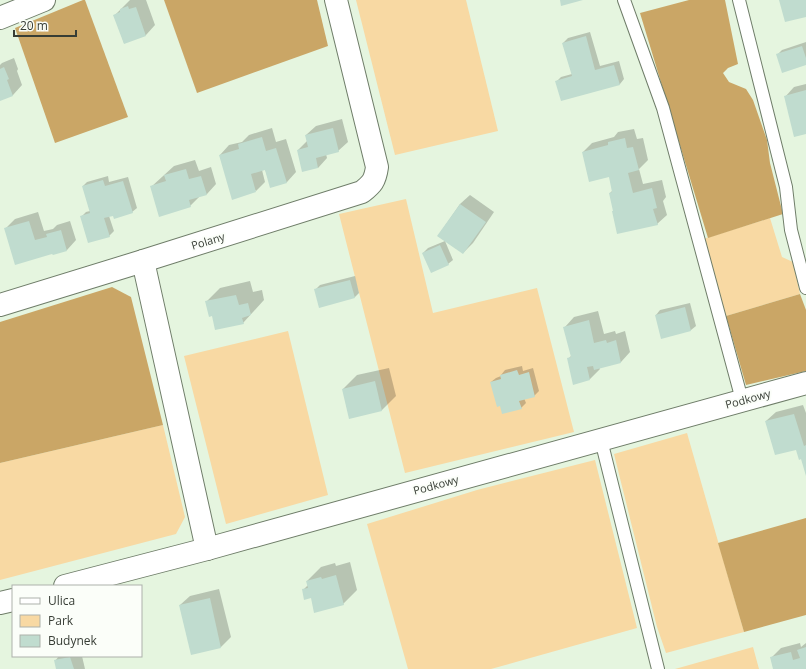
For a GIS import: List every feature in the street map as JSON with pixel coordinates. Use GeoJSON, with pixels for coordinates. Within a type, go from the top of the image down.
{"type":"FeatureCollection","features":[{"type":"Feature","properties":{"kind":"street"},"geometry":{"type":"LineString","coordinates":[[0,18],[44,0]]}},
{"type":"Feature","properties":{"kind":"street","name":"Polany"},"geometry":{"type":"LineString","coordinates":[[0,304],[362,192],[369,186],[375,179],[376,168],[336,0]]}},
{"type":"Feature","properties":{"kind":"street"},"geometry":{"type":"LineString","coordinates":[[142,261],[207,549]]}},
{"type":"Feature","properties":{"kind":"street","name":"Podkowy"},"geometry":{"type":"LineString","coordinates":[[69,585],[207,549],[806,383]]}},
{"type":"Feature","properties":{"kind":"street"},"geometry":{"type":"LineString","coordinates":[[0,603],[12,600]]}},
{"type":"Feature","properties":{"kind":"lane"},"geometry":{"type":"LineString","coordinates":[[624,0],[663,108],[742,400]]}},
{"type":"Feature","properties":{"kind":"lane"},"geometry":{"type":"LineString","coordinates":[[739,0],[786,187],[791,230],[806,288]]}},
{"type":"Feature","properties":{"kind":"lane"},"geometry":{"type":"LineString","coordinates":[[600,440],[658,669]]}},
{"type":"Feature","properties":{"kind":"green space"},"geometry":{"type":"Polygon","coordinates":[[[356,0],[466,0],[498,131],[395,155],[356,0]]]}},
{"type":"Feature","properties":{"kind":"green space"},"geometry":{"type":"Polygon","coordinates":[[[406,199],[433,313],[537,288],[574,432],[405,473],[339,214],[406,199]]]}},
{"type":"Feature","properties":{"kind":"green space"},"geometry":{"type":"Polygon","coordinates":[[[770,218],[782,257],[793,262],[800,294],[726,316],[703,239],[770,218]]]}},
{"type":"Feature","properties":{"kind":"green space"},"geometry":{"type":"Polygon","coordinates":[[[288,331],[328,495],[226,524],[184,356],[288,331]]]}},
{"type":"Feature","properties":{"kind":"green space"},"geometry":{"type":"Polygon","coordinates":[[[163,425],[185,517],[176,534],[0,580],[0,463],[163,425]]]}},
{"type":"Feature","properties":{"kind":"green space"},"geometry":{"type":"Polygon","coordinates":[[[687,433],[744,632],[666,653],[657,627],[614,454],[687,433]]]}},
{"type":"Feature","properties":{"kind":"green space"},"geometry":{"type":"Polygon","coordinates":[[[595,460],[637,628],[491,669],[408,669],[367,524],[477,490],[595,460]]]}},
{"type":"Feature","properties":{"kind":"green space"},"geometry":{"type":"Polygon","coordinates":[[[753,647],[759,669],[675,669],[753,647]]]}},
{"type":"Feature","properties":{"kind":"shaded area"},"geometry":{"type":"Polygon","coordinates":[[[85,0],[128,117],[55,143],[15,28],[85,0]]]}},
{"type":"Feature","properties":{"kind":"shaded area"},"geometry":{"type":"Polygon","coordinates":[[[164,0],[317,0],[328,46],[197,93],[164,0]]]}},
{"type":"Feature","properties":{"kind":"shaded area"},"geometry":{"type":"Polygon","coordinates":[[[689,0],[725,0],[738,64],[728,68],[723,73],[729,82],[746,89],[753,100],[767,140],[770,163],[783,214],[708,238],[640,13],[689,0]]]}},
{"type":"Feature","properties":{"kind":"shaded area"},"geometry":{"type":"Polygon","coordinates":[[[112,287],[131,297],[163,425],[0,463],[0,322],[112,287]]]}},
{"type":"Feature","properties":{"kind":"shaded area"},"geometry":{"type":"Polygon","coordinates":[[[800,294],[806,310],[806,371],[746,385],[726,316],[800,294]]]}},
{"type":"Feature","properties":{"kind":"shaded area"},"geometry":{"type":"Polygon","coordinates":[[[806,518],[806,615],[744,632],[718,543],[806,518]]]}},
{"type":"Feature","properties":{"kind":"building"},"geometry":{"type":"Polygon","coordinates":[[[560,0],[583,0],[561,6],[560,0]]]}},
{"type":"Feature","properties":{"kind":"building"},"geometry":{"type":"Polygon","coordinates":[[[779,0],[806,0],[806,17],[785,22],[779,0]]]}},
{"type":"Feature","properties":{"kind":"building"},"geometry":{"type":"Polygon","coordinates":[[[128,6],[129,9],[136,7],[146,36],[124,44],[113,15],[120,12],[120,9],[128,6]]]}},
{"type":"Feature","properties":{"kind":"building"},"geometry":{"type":"Polygon","coordinates":[[[586,36],[595,70],[614,65],[620,85],[561,101],[555,81],[572,76],[562,43],[586,36]]]}},
{"type":"Feature","properties":{"kind":"building"},"geometry":{"type":"Polygon","coordinates":[[[802,46],[806,58],[806,65],[782,73],[776,54],[802,46]]]}},
{"type":"Feature","properties":{"kind":"building"},"geometry":{"type":"Polygon","coordinates":[[[4,67],[9,79],[7,80],[13,96],[0,101],[0,69],[4,67]]]}},
{"type":"Feature","properties":{"kind":"building"},"geometry":{"type":"Polygon","coordinates":[[[806,90],[806,134],[794,137],[784,96],[806,90]]]}},
{"type":"Feature","properties":{"kind":"building"},"geometry":{"type":"Polygon","coordinates":[[[333,128],[339,152],[316,158],[318,168],[302,172],[297,150],[308,147],[305,135],[333,128]]]}},
{"type":"Feature","properties":{"kind":"building"},"geometry":{"type":"Polygon","coordinates":[[[262,137],[266,151],[276,148],[287,183],[270,188],[265,170],[251,174],[256,192],[232,200],[219,155],[239,149],[238,144],[262,137]]]}},
{"type":"Feature","properties":{"kind":"building"},"geometry":{"type":"Polygon","coordinates":[[[625,138],[627,148],[633,147],[639,170],[628,173],[633,193],[652,188],[657,208],[653,209],[658,225],[617,234],[609,193],[612,192],[609,177],[589,182],[582,152],[608,145],[608,142],[625,138]]]}},
{"type":"Feature","properties":{"kind":"building"},"geometry":{"type":"Polygon","coordinates":[[[186,169],[189,179],[201,176],[207,195],[189,200],[191,207],[159,217],[150,186],[166,181],[164,175],[186,169]]]}},
{"type":"Feature","properties":{"kind":"building"},"geometry":{"type":"Polygon","coordinates":[[[103,180],[105,186],[123,181],[133,213],[114,219],[113,216],[104,218],[110,237],[88,243],[80,216],[90,213],[82,186],[103,180]]]}},
{"type":"Feature","properties":{"kind":"building"},"geometry":{"type":"Polygon","coordinates":[[[460,204],[486,222],[463,254],[437,236],[460,204]]]}},
{"type":"Feature","properties":{"kind":"building"},"geometry":{"type":"Polygon","coordinates":[[[29,221],[35,240],[47,237],[46,234],[61,230],[67,251],[15,265],[4,228],[29,221]]]}},
{"type":"Feature","properties":{"kind":"building"},"geometry":{"type":"Polygon","coordinates":[[[440,245],[449,265],[431,273],[422,253],[440,245]]]}},
{"type":"Feature","properties":{"kind":"building"},"geometry":{"type":"Polygon","coordinates":[[[350,280],[355,298],[319,308],[314,289],[350,280]]]}},
{"type":"Feature","properties":{"kind":"building"},"geometry":{"type":"Polygon","coordinates":[[[236,295],[239,305],[248,303],[251,315],[242,318],[244,324],[215,330],[212,316],[209,317],[205,301],[236,295]]]}},
{"type":"Feature","properties":{"kind":"building"},"geometry":{"type":"Polygon","coordinates":[[[685,307],[691,331],[661,339],[655,315],[685,307]]]}},
{"type":"Feature","properties":{"kind":"building"},"geometry":{"type":"Polygon","coordinates":[[[589,320],[594,343],[606,340],[607,343],[616,340],[621,363],[594,370],[593,366],[587,367],[590,380],[573,385],[567,358],[571,357],[563,327],[589,320]]]}},
{"type":"Feature","properties":{"kind":"building"},"geometry":{"type":"Polygon","coordinates":[[[517,370],[519,375],[529,372],[535,397],[519,401],[522,409],[502,414],[500,406],[497,407],[490,382],[501,379],[500,375],[517,370]]]}},
{"type":"Feature","properties":{"kind":"building"},"geometry":{"type":"Polygon","coordinates":[[[375,381],[382,411],[349,419],[342,389],[375,381]]]}},
{"type":"Feature","properties":{"kind":"building"},"geometry":{"type":"Polygon","coordinates":[[[794,414],[804,446],[806,445],[806,476],[801,459],[799,460],[796,450],[775,455],[765,421],[794,414]]]}},
{"type":"Feature","properties":{"kind":"building"},"geometry":{"type":"Polygon","coordinates":[[[336,575],[344,605],[314,613],[311,598],[304,600],[302,589],[308,588],[306,581],[336,575]]]}},
{"type":"Feature","properties":{"kind":"building"},"geometry":{"type":"Polygon","coordinates":[[[210,598],[221,648],[191,655],[179,605],[210,598]]]}},
{"type":"Feature","properties":{"kind":"building"},"geometry":{"type":"Polygon","coordinates":[[[806,647],[806,669],[773,669],[770,657],[791,652],[793,660],[800,658],[797,650],[806,647]]]}},
{"type":"Feature","properties":{"kind":"building"},"geometry":{"type":"Polygon","coordinates":[[[70,657],[74,669],[56,669],[54,660],[70,657]]]}}]}
